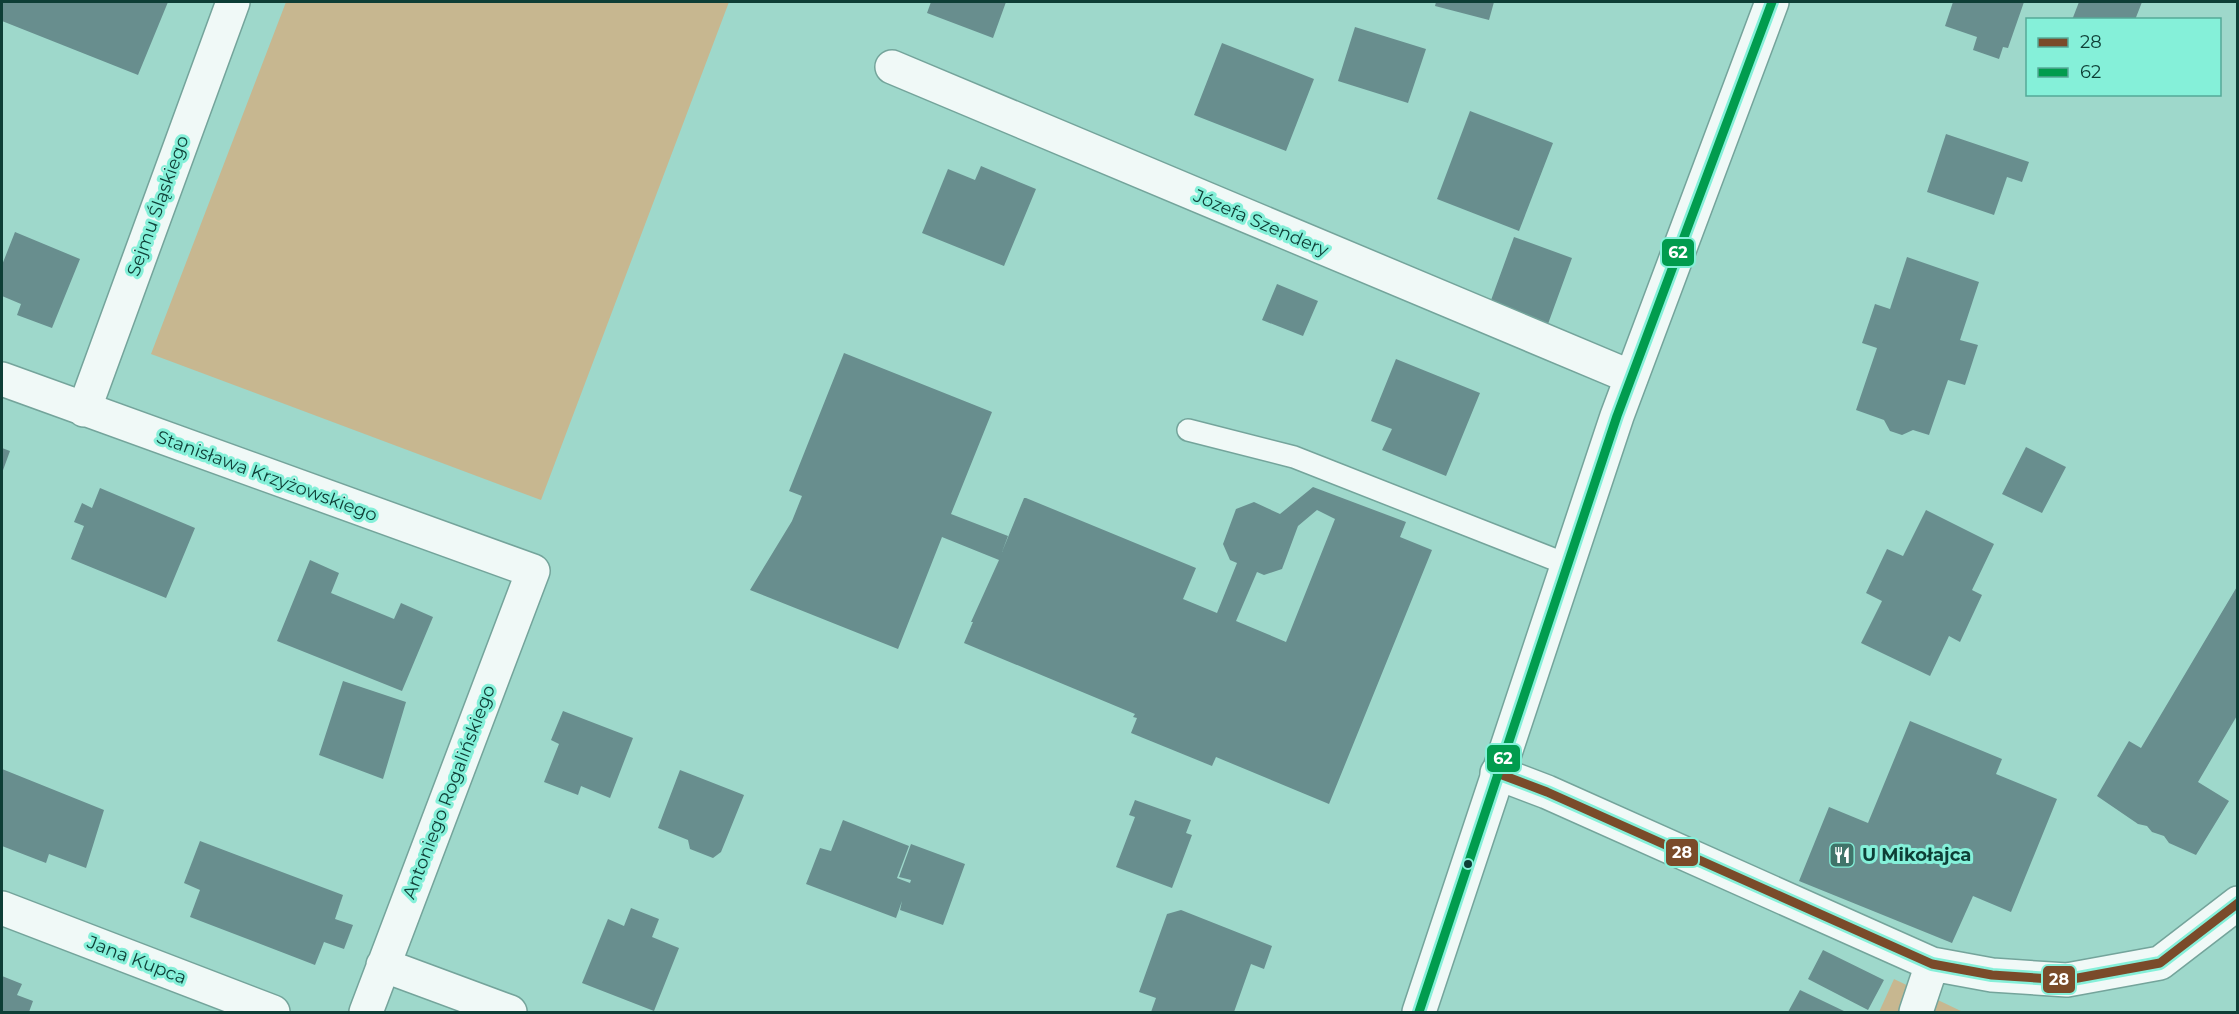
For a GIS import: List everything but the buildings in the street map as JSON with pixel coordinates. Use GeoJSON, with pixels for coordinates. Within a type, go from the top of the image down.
{"type":"FeatureCollection","features":[{"type":"Feature","properties":{"kind":"street","name":"Sejmu Śląskiego"},"geometry":{"type":"LineString","coordinates":[[84,410],[233,2]]}},
{"type":"Feature","properties":{"kind":"street"},"geometry":{"type":"LineString","coordinates":[[1419,1012],[1566,564],[1631,377],[1772,2]]}},
{"type":"Feature","properties":{"kind":"street","name":"Józefa Szendery"},"geometry":{"type":"LineString","coordinates":[[892,68],[1631,377]]}},
{"type":"Feature","properties":{"kind":"street","name":"Stanisława Krzyżowskiego"},"geometry":{"type":"LineString","coordinates":[[2,379],[533,571]]}},
{"type":"Feature","properties":{"kind":"street","name":"Antoniego Rogalińskiego"},"geometry":{"type":"LineString","coordinates":[[366,1012],[533,571]]}},
{"type":"Feature","properties":{"kind":"street"},"geometry":{"type":"LineString","coordinates":[[1497,773],[1547,792],[1932,964],[1992,975],[2067,980],[2160,963],[2238,903]]}},
{"type":"Feature","properties":{"kind":"street","name":"Jana Kupca"},"geometry":{"type":"LineString","coordinates":[[2,908],[273,1012]]}},
{"type":"Feature","properties":{"kind":"street"},"geometry":{"type":"LineString","coordinates":[[1916,1012],[1932,964]]}},
{"type":"Feature","properties":{"kind":"street"},"geometry":{"type":"LineString","coordinates":[[384,965],[510,1012]]}},
{"type":"Feature","properties":{"kind":"lane"},"geometry":{"type":"LineString","coordinates":[[1188,430],[1294,458],[1566,564]]}},
{"type":"Feature","properties":{"kind":"shaded area"},"geometry":{"type":"Polygon","coordinates":[[[286,2],[729,2],[541,500],[151,354],[286,2]]]}},
{"type":"Feature","properties":{"kind":"shaded area"},"geometry":{"type":"Polygon","coordinates":[[[1894,979],[1963,1012],[1879,1012],[1894,979]]]}},
{"type":"Feature","properties":{"kind":"transit line","name":"62"},"geometry":{"type":"LineString","coordinates":[[1419,1012],[1617,416],[1772,2]]}},
{"type":"Feature","properties":{"kind":"transit line","name":"28"},"geometry":{"type":"LineString","coordinates":[[1497,773],[1547,792],[1932,964],[1992,975],[2067,980],[2160,963],[2238,903]]}},
{"type":"Feature","properties":{"kind":"place","name":"U Mikołajca"},"geometry":{"type":"Point","coordinates":[1842,855]}}]}
